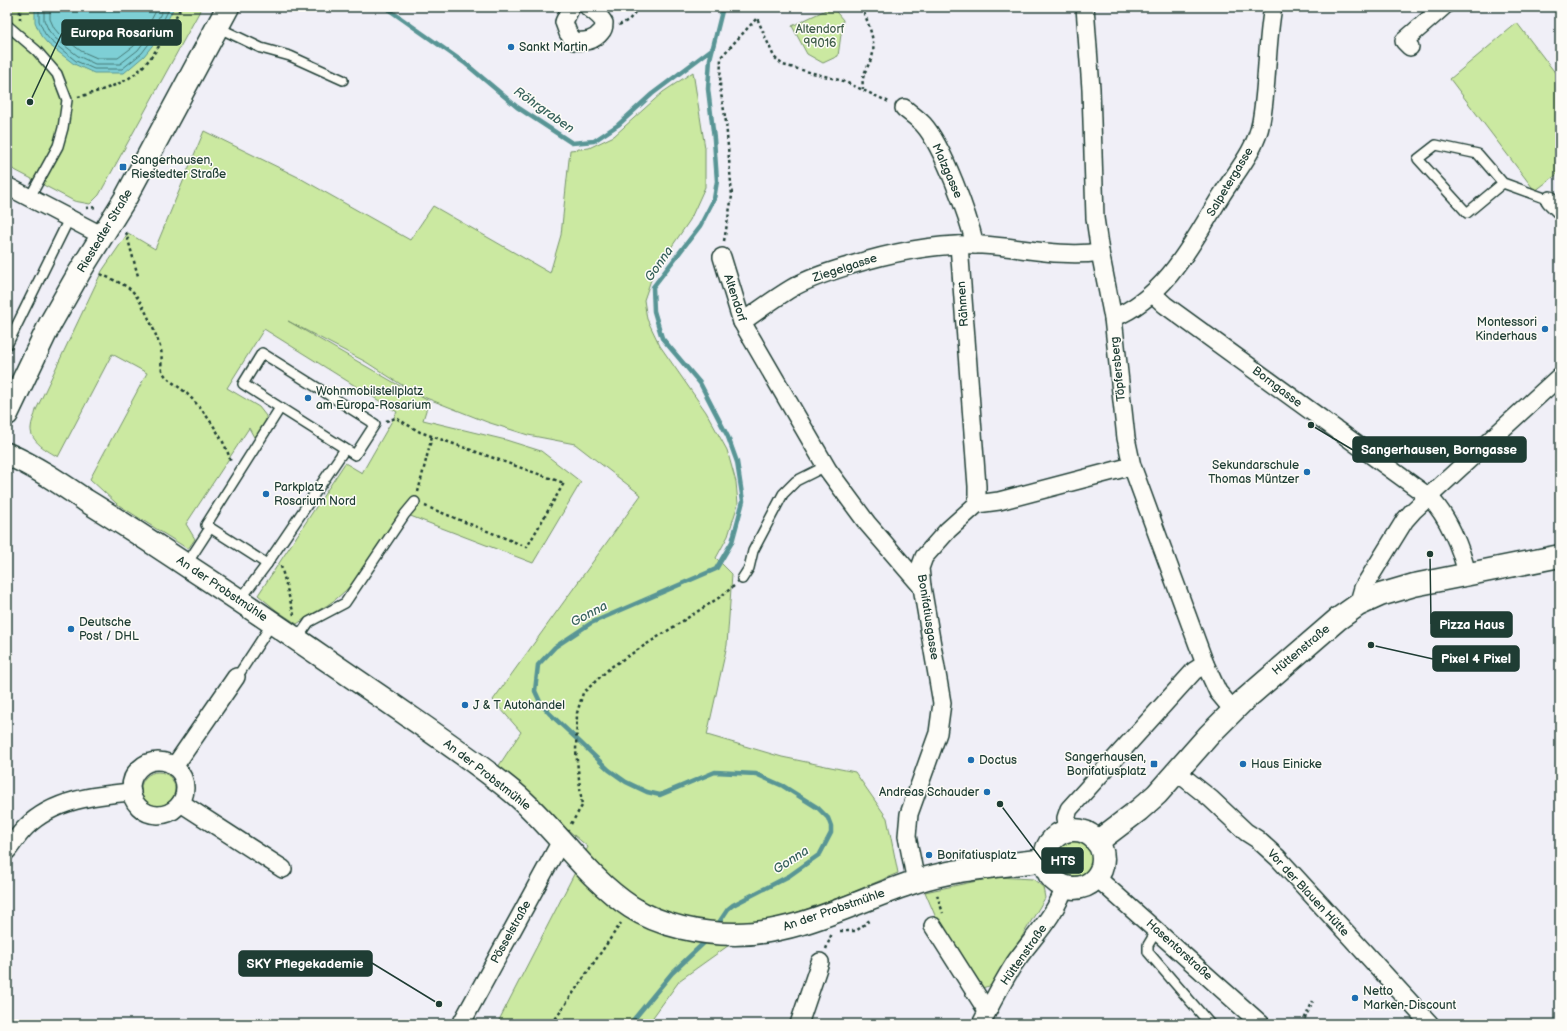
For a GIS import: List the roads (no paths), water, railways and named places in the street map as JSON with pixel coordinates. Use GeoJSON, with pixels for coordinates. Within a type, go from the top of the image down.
{"type":"FeatureCollection","features":[{"type":"Feature","properties":{"kind":"street","name":"Riestedter Straße"},"geometry":{"type":"LineString","coordinates":[[7,414],[50,324],[82,268],[121,206],[228,7]]}},
{"type":"Feature","properties":{"kind":"street"},"geometry":{"type":"LineString","coordinates":[[572,7],[564,22],[568,33],[574,41],[584,42],[596,38],[603,30],[604,23],[598,14],[588,7]]}},
{"type":"Feature","properties":{"kind":"street","name":"Salpetergasse"},"geometry":{"type":"LineString","coordinates":[[1113,318],[1134,308],[1153,294],[1167,278],[1196,240],[1222,195],[1250,152],[1258,135],[1261,122],[1273,7]]}},
{"type":"Feature","properties":{"kind":"street"},"geometry":{"type":"LineString","coordinates":[[1410,48],[1404,41],[1443,7]]}},
{"type":"Feature","properties":{"kind":"street","name":"Töpfersberg"},"geometry":{"type":"LineString","coordinates":[[1090,9],[1093,185],[1100,252],[1113,318],[1123,423],[1132,466],[1206,664],[1218,692],[1233,710]]}},
{"type":"Feature","properties":{"kind":"street","name":"Malzgasse"},"geometry":{"type":"LineString","coordinates":[[904,108],[923,124],[937,146],[972,230],[967,245]]}},
{"type":"Feature","properties":{"kind":"street"},"geometry":{"type":"LineString","coordinates":[[7,186],[103,236]]}},
{"type":"Feature","properties":{"kind":"street"},"geometry":{"type":"LineString","coordinates":[[967,245],[1063,253],[1089,254],[1100,252]]}},
{"type":"Feature","properties":{"kind":"street","name":"Ziegelgasse"},"geometry":{"type":"LineString","coordinates":[[742,322],[792,288],[822,274],[877,256],[929,246],[967,245]]}},
{"type":"Feature","properties":{"kind":"street","name":"Rähmen"},"geometry":{"type":"LineString","coordinates":[[967,245],[977,486],[976,504]]}},
{"type":"Feature","properties":{"kind":"street","name":"Altendorf"},"geometry":{"type":"LineString","coordinates":[[722,257],[742,322],[826,466],[867,523],[922,587]]}},
{"type":"Feature","properties":{"kind":"street","name":"Borngasse"},"geometry":{"type":"LineString","coordinates":[[1153,294],[1165,305],[1429,497],[1440,509],[1459,546],[1467,574]]}},
{"type":"Feature","properties":{"kind":"street"},"geometry":{"type":"LineString","coordinates":[[1358,605],[1363,588],[1405,520],[1560,376]]}},
{"type":"Feature","properties":{"kind":"street","name":"An der Probstmühle"},"geometry":{"type":"LineString","coordinates":[[7,454],[46,474],[186,564],[273,622],[498,780],[539,816],[591,873],[632,908],[667,923],[704,932],[735,934],[767,931],[796,925],[916,882],[948,873],[981,867],[1045,860]]}},
{"type":"Feature","properties":{"kind":"street"},"geometry":{"type":"LineString","coordinates":[[976,504],[999,501],[1132,466]]}},
{"type":"Feature","properties":{"kind":"street","name":"Bonifatiusgasse"},"geometry":{"type":"LineString","coordinates":[[916,882],[907,836],[909,814],[938,732],[942,703],[920,568],[924,557],[948,530],[976,504]]}},
{"type":"Feature","properties":{"kind":"street","name":"Hüttenstraße"},"geometry":{"type":"LineString","coordinates":[[1097,842],[1139,810],[1177,772],[1233,710],[1338,619],[1358,605],[1380,595],[1401,588],[1560,556]]}},
{"type":"Feature","properties":{"kind":"street"},"geometry":{"type":"LineString","coordinates":[[1068,830],[1066,818],[1069,809],[1194,670],[1206,664]]}},
{"type":"Feature","properties":{"kind":"street"},"geometry":{"type":"LineString","coordinates":[[174,767],[236,677]]}},
{"type":"Feature","properties":{"kind":"street"},"geometry":{"type":"LineString","coordinates":[[158,762],[169,764],[174,767],[178,770],[184,781],[185,792],[181,803],[173,811],[168,813],[158,815],[147,813],[135,802],[132,786],[135,775],[147,764],[158,762]]}},
{"type":"Feature","properties":{"kind":"street","name":"Vor der Blauen Hütte"},"geometry":{"type":"LineString","coordinates":[[1177,772],[1211,799],[1246,832],[1257,839],[1278,858],[1430,1024]]}},
{"type":"Feature","properties":{"kind":"street"},"geometry":{"type":"LineString","coordinates":[[7,851],[25,827],[51,809],[67,802],[132,792]]}},
{"type":"Feature","properties":{"kind":"street"},"geometry":{"type":"LineString","coordinates":[[181,803],[283,869]]}},
{"type":"Feature","properties":{"kind":"street"},"geometry":{"type":"LineString","coordinates":[[1068,830],[1084,832],[1097,842],[1101,850],[1101,869],[1096,877],[1087,884],[1076,888],[1065,886],[1056,882],[1049,874],[1045,860],[1046,850],[1050,842],[1058,835],[1068,830]]}},
{"type":"Feature","properties":{"kind":"street","name":"Pösselstraße"},"geometry":{"type":"LineString","coordinates":[[461,1024],[561,841]]}},
{"type":"Feature","properties":{"kind":"street","name":"Hasentorstraße"},"geometry":{"type":"LineString","coordinates":[[1096,877],[1262,1024]]}},
{"type":"Feature","properties":{"kind":"street","name":"Hüttenstraße"},"geometry":{"type":"LineString","coordinates":[[984,1018],[1014,965],[1048,922],[1057,906],[1065,886]]}},
{"type":"Feature","properties":{"kind":"street"},"geometry":{"type":"LineString","coordinates":[[933,926],[984,1018]]}},
{"type":"Feature","properties":{"kind":"street"},"geometry":{"type":"LineString","coordinates":[[799,1024],[820,962]]}},
{"type":"Feature","properties":{"kind":"lane"},"geometry":{"type":"LineString","coordinates":[[7,25],[37,51],[57,74],[67,100],[64,128],[58,146],[30,197]]}},
{"type":"Feature","properties":{"kind":"lane"},"geometry":{"type":"LineString","coordinates":[[217,27],[261,48],[290,56],[343,80]]}},
{"type":"Feature","properties":{"kind":"lane"},"geometry":{"type":"LineString","coordinates":[[1503,183],[1467,213],[1418,159],[1436,145],[1478,154],[1503,183],[1555,205]]}},
{"type":"Feature","properties":{"kind":"lane"},"geometry":{"type":"LineString","coordinates":[[7,345],[69,219]]}},
{"type":"Feature","properties":{"kind":"lane"},"geometry":{"type":"LineString","coordinates":[[262,353],[375,424],[355,455],[280,408],[243,384],[262,353]]}},
{"type":"Feature","properties":{"kind":"lane"},"geometry":{"type":"LineString","coordinates":[[267,564],[206,525],[280,408]]}},
{"type":"Feature","properties":{"kind":"lane"},"geometry":{"type":"LineString","coordinates":[[240,600],[267,564],[345,449]]}},
{"type":"Feature","properties":{"kind":"lane"},"geometry":{"type":"LineString","coordinates":[[742,579],[749,568],[753,551],[783,494],[796,481],[826,466]]}},
{"type":"Feature","properties":{"kind":"lane"},"geometry":{"type":"LineString","coordinates":[[302,632],[309,622],[345,603],[405,514],[415,502]]}},
{"type":"Feature","properties":{"kind":"lane"},"geometry":{"type":"LineString","coordinates":[[186,564],[210,528]]}},
{"type":"Feature","properties":{"kind":"lane"},"geometry":{"type":"LineString","coordinates":[[236,677],[273,622]]}},
{"type":"Feature","properties":{"kind":"lane"},"geometry":{"type":"LineString","coordinates":[[1157,930],[1148,945],[1148,952],[1210,1024]]}},
{"type":"Feature","properties":{"kind":"water"},"geometry":{"type":"Polygon","coordinates":[[[35,7],[174,7],[160,36],[144,56],[124,73],[94,73],[74,64],[48,44],[41,36],[35,22],[35,7]]]}},
{"type":"Feature","properties":{"kind":"waterway","name":"Röhrgraben"},"geometry":{"type":"LineString","coordinates":[[385,7],[466,64],[517,107],[572,143],[594,141],[618,125],[652,94],[712,49]]}},
{"type":"Feature","properties":{"kind":"waterway","name":"Gonna"},"geometry":{"type":"LineString","coordinates":[[716,927],[728,909],[733,905],[789,876],[820,854],[831,833],[831,826],[828,818],[818,808],[783,786],[756,774],[715,772],[660,795],[647,792],[626,782],[609,770],[549,713],[541,704],[535,691],[538,665],[555,647],[591,623],[716,569],[732,542],[743,501],[737,462],[728,437],[700,383],[662,338],[654,311],[653,287],[700,226],[714,199],[717,181],[708,89],[710,59],[723,7]]}},
{"type":"Feature","properties":{"kind":"waterway","name":"Gonna"},"geometry":{"type":"LineString","coordinates":[[630,1024],[672,973],[707,940]]}},
{"type":"Feature","properties":{"kind":"place","name":"Sankt Martin"},"geometry":{"type":"Point","coordinates":[511,47]}},
{"type":"Feature","properties":{"kind":"place","name":"Europa Rosarium"},"geometry":{"type":"Point","coordinates":[30,102]}},
{"type":"Feature","properties":{"kind":"place","name":"Sangerhausen, Riestedter Straße"},"geometry":{"type":"Point","coordinates":[123,167]}},
{"type":"Feature","properties":{"kind":"place","name":"Montessori Kinderhaus"},"geometry":{"type":"Point","coordinates":[1545,329]}},
{"type":"Feature","properties":{"kind":"place","name":"Wohnmobilstellplatz am Europa-Rosarium"},"geometry":{"type":"Point","coordinates":[308,398]}},
{"type":"Feature","properties":{"kind":"place","name":"Sangerhausen, Borngasse"},"geometry":{"type":"Point","coordinates":[1311,425]}},
{"type":"Feature","properties":{"kind":"place","name":"Sekundarschule Thomas Müntzer"},"geometry":{"type":"Point","coordinates":[1307,472]}},
{"type":"Feature","properties":{"kind":"place","name":"Parkplatz Rosarium Nord"},"geometry":{"type":"Point","coordinates":[266,494]}},
{"type":"Feature","properties":{"kind":"place","name":"Pizza Haus"},"geometry":{"type":"Point","coordinates":[1430,554]}},
{"type":"Feature","properties":{"kind":"place","name":"Deutsche Post / DHL"},"geometry":{"type":"Point","coordinates":[71,629]}},
{"type":"Feature","properties":{"kind":"place","name":"Pixel 4 Pixel"},"geometry":{"type":"Point","coordinates":[1371,645]}},
{"type":"Feature","properties":{"kind":"place","name":"J & T Autohandel"},"geometry":{"type":"Point","coordinates":[465,705]}},
{"type":"Feature","properties":{"kind":"place","name":"Doctus"},"geometry":{"type":"Point","coordinates":[971,760]}},
{"type":"Feature","properties":{"kind":"place","name":"Sangerhausen, Bonifatiusplatz"},"geometry":{"type":"Point","coordinates":[1154,764]}},
{"type":"Feature","properties":{"kind":"place","name":"Haus Einicke"},"geometry":{"type":"Point","coordinates":[1243,764]}},
{"type":"Feature","properties":{"kind":"place","name":"Andreas Schauder"},"geometry":{"type":"Point","coordinates":[987,792]}},
{"type":"Feature","properties":{"kind":"place","name":"HTS"},"geometry":{"type":"Point","coordinates":[1000,804]}},
{"type":"Feature","properties":{"kind":"place","name":"Bonifatiusplatz"},"geometry":{"type":"Point","coordinates":[929,855]}},
{"type":"Feature","properties":{"kind":"place","name":"Netto Marken-Discount"},"geometry":{"type":"Point","coordinates":[1355,998]}},
{"type":"Feature","properties":{"kind":"place","name":"SKY Pflegekademie"},"geometry":{"type":"Point","coordinates":[439,1004]}},
{"type":"Feature","properties":{"kind":"park label","name":"Altendorf 99016"},"geometry":{"type":"Point","coordinates":[820,36]}}]}
